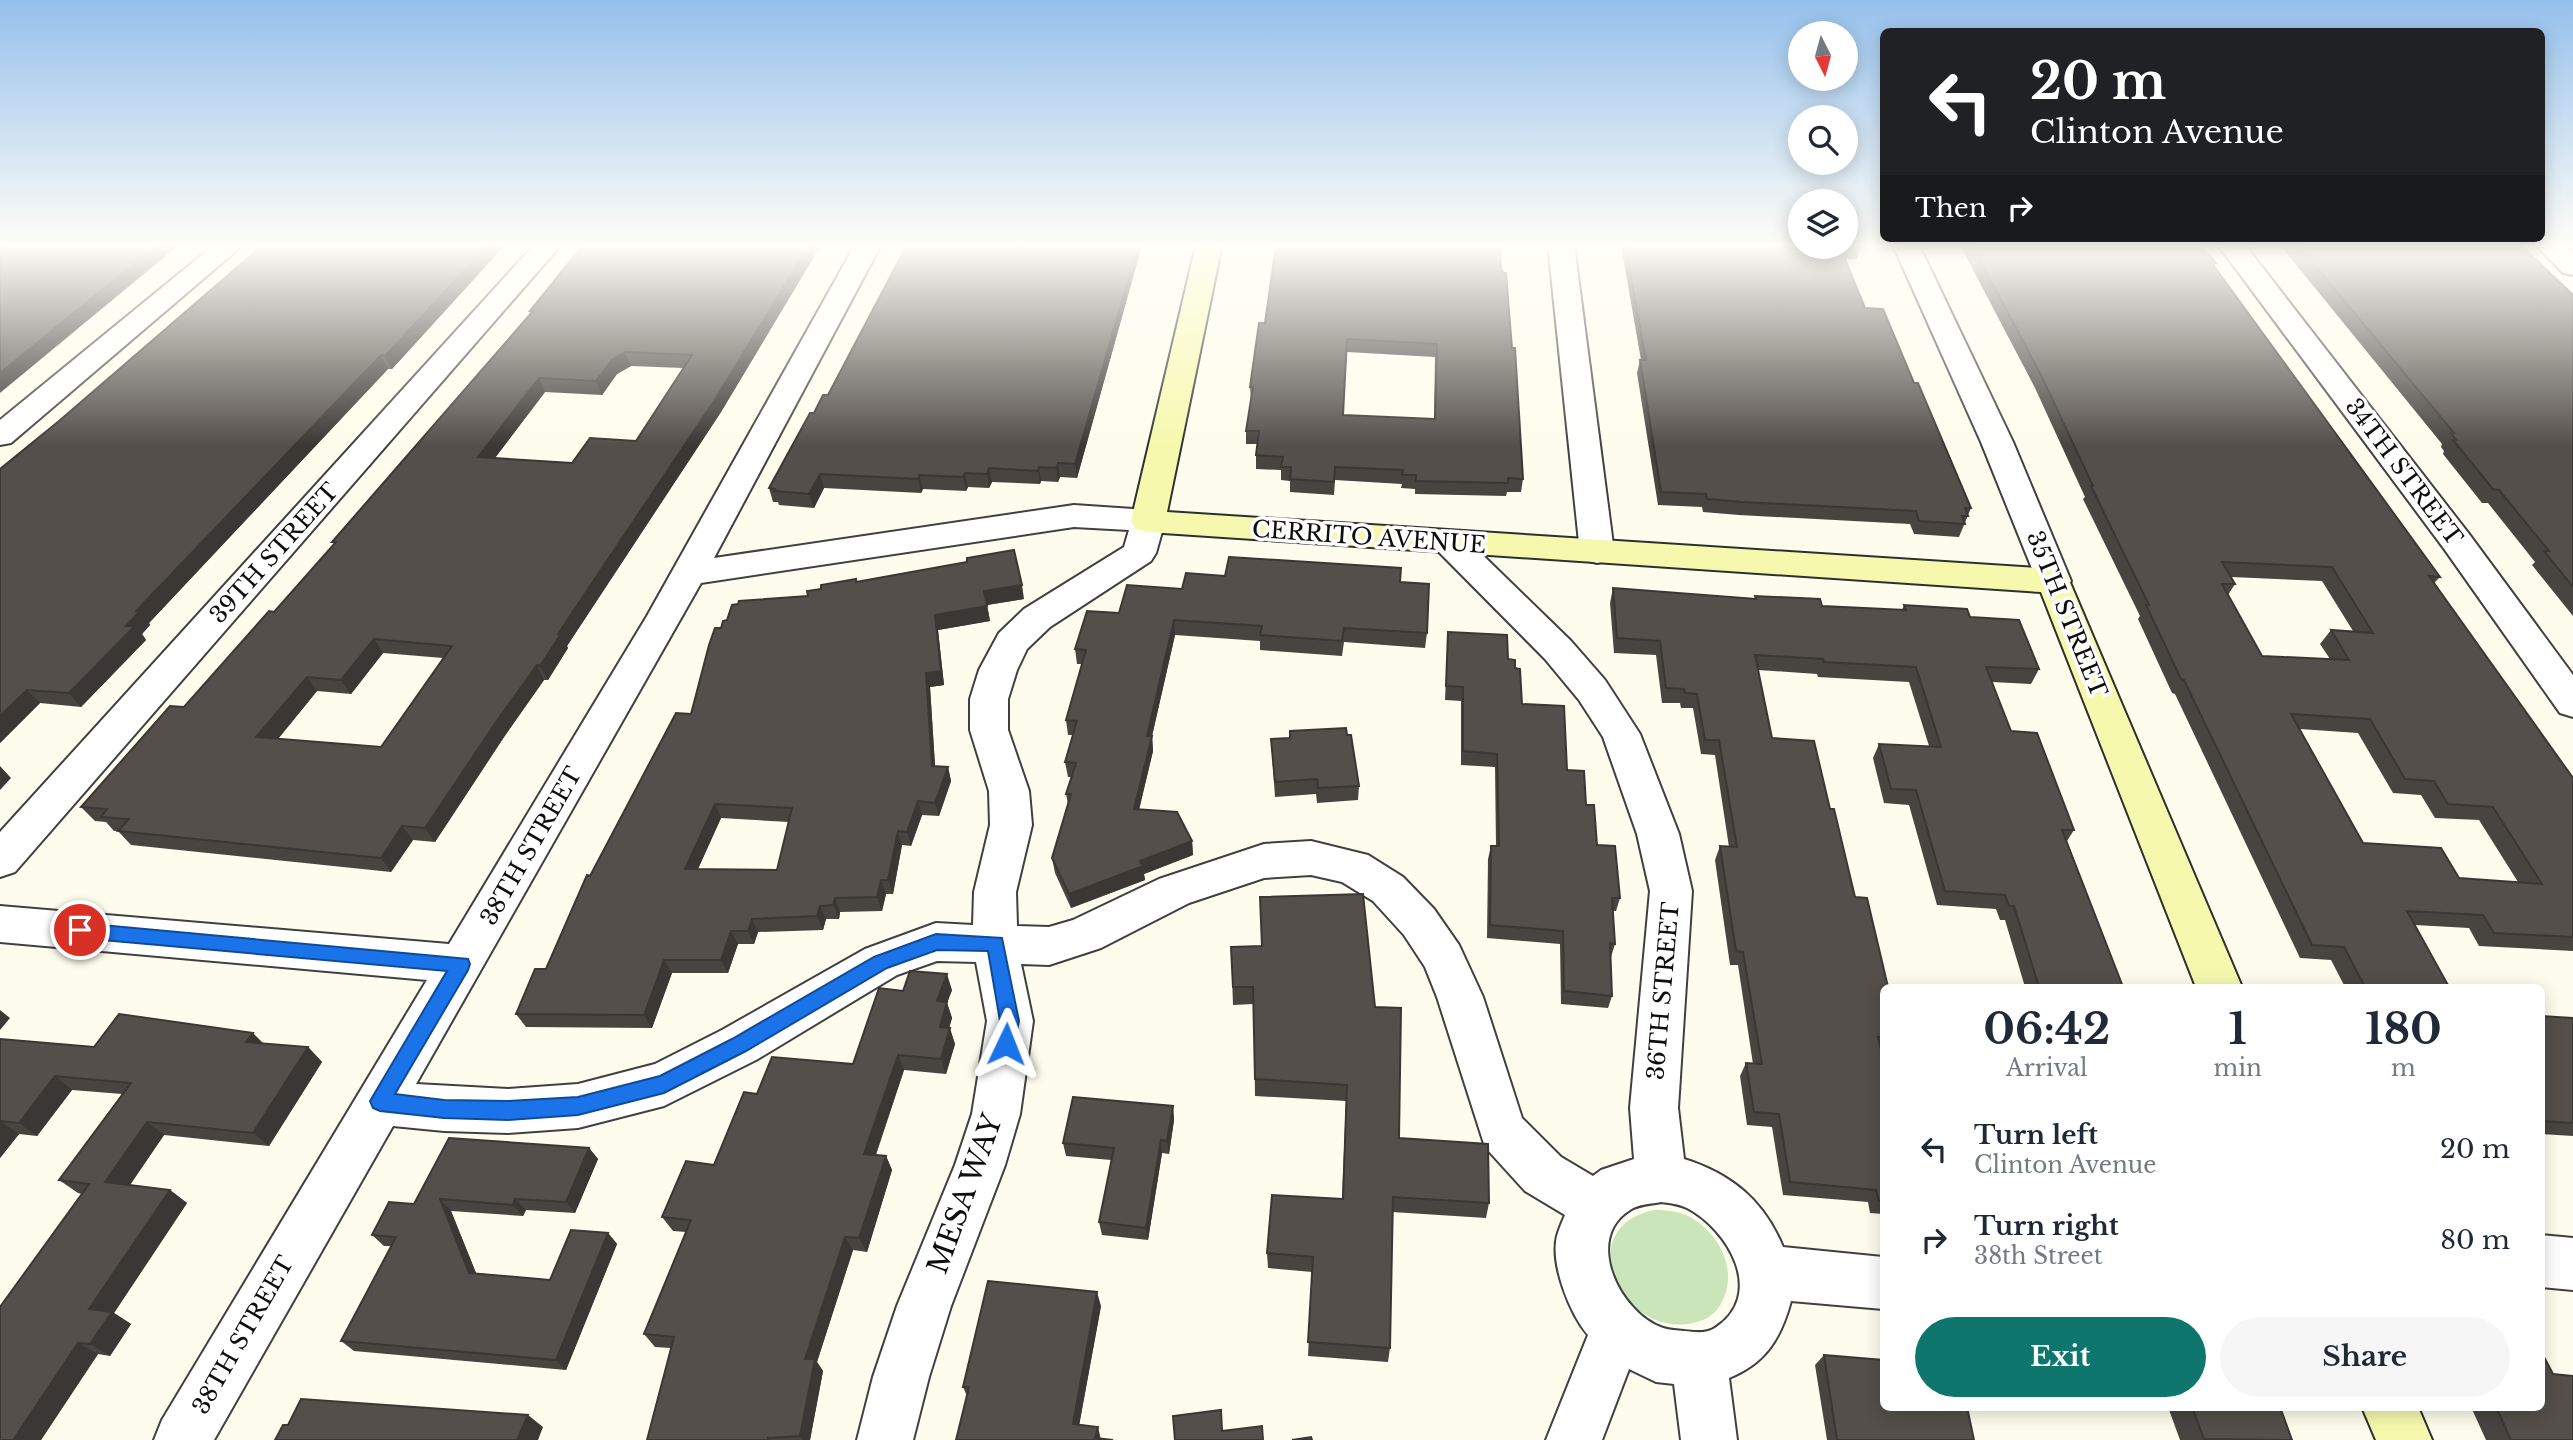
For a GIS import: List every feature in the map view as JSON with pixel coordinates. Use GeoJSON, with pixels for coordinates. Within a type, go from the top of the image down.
{"type":"FeatureCollection","features":[{"type":"Feature","properties":{"kind":"street"},"geometry":{"type":"LineString","coordinates":[[0,436],[149,312]]}},
{"type":"Feature","properties":{"kind":"street","name":"39TH STREET"},"geometry":{"type":"LineString","coordinates":[[0,860],[488,312]]}},
{"type":"Feature","properties":{"kind":"street","name":"38TH STREET"},"geometry":{"type":"LineString","coordinates":[[181,1440],[688,573],[831,312]]}},
{"type":"Feature","properties":{"kind":"street"},"geometry":{"type":"LineString","coordinates":[[1148,521],[1194,312]]}},
{"type":"Feature","properties":{"kind":"street"},"geometry":{"type":"LineString","coordinates":[[1569,312],[1597,552]]}},
{"type":"Feature","properties":{"kind":"street","name":"35TH STREET"},"geometry":{"type":"LineString","coordinates":[[1937,312],[1997,442],[2218,984]]}},
{"type":"Feature","properties":{"kind":"street","name":"34TH STREET"},"geometry":{"type":"LineString","coordinates":[[2282,312],[2457,542],[2573,703]]}},
{"type":"Feature","properties":{"kind":"street","name":"CERRITO AVENUE"},"geometry":{"type":"LineString","coordinates":[[688,573],[1074,516],[2054,580]]}},
{"type":"Feature","properties":{"kind":"street","name":"MESA WAY"},"geometry":{"type":"LineString","coordinates":[[886,1440],[901,1377],[924,1306],[980,1165],[996,1114],[1010,1021],[995,943],[995,892],[1012,825],[1009,791],[989,730],[989,699],[998,670],[1012,642],[1037,618],[1139,553],[1148,521]]}},
{"type":"Feature","properties":{"kind":"street","name":"36TH STREET"},"geometry":{"type":"LineString","coordinates":[[1449,542],[1558,650],[1592,690],[1621,734],[1658,834],[1671,891],[1654,1108],[1661,1178]]}},
{"type":"Feature","properties":{"kind":"street"},"geometry":{"type":"LineString","coordinates":[[380,1101],[444,1109],[508,1111],[578,1106],[664,1084],[739,1045],[881,962],[936,942],[1049,946],[1085,935],[1174,891],[1222,873],[1265,861],[1311,858],[1353,867],[1388,889],[1419,922],[1443,958],[1460,997],[1502,1131],[1543,1174],[1596,1206]]}},
{"type":"Feature","properties":{"kind":"street"},"geometry":{"type":"LineString","coordinates":[[0,923],[461,964]]}},
{"type":"Feature","properties":{"kind":"street"},"geometry":{"type":"LineString","coordinates":[[1661,1178],[1691,1185],[1728,1207],[1750,1232],[1760,1251],[1765,1272],[1764,1304],[1758,1323],[1752,1331],[1728,1350],[1699,1360],[1677,1359],[1645,1350],[1617,1329],[1601,1312],[1589,1292],[1581,1261],[1584,1231],[1596,1206],[1608,1193],[1642,1180],[1661,1178]]}},
{"type":"Feature","properties":{"kind":"street"},"geometry":{"type":"LineString","coordinates":[[2545,1262],[2573,1265]]}},
{"type":"Feature","properties":{"kind":"street"},"geometry":{"type":"LineString","coordinates":[[1765,1272],[1880,1283]]}},
{"type":"Feature","properties":{"kind":"street"},"geometry":{"type":"LineString","coordinates":[[1574,1440],[1617,1329]]}},
{"type":"Feature","properties":{"kind":"street"},"geometry":{"type":"LineString","coordinates":[[1699,1360],[1709,1440]]}},
{"type":"Feature","properties":{"kind":"street"},"geometry":{"type":"LineString","coordinates":[[2392,1411],[2404,1440]]}},
{"type":"Feature","properties":{"kind":"green space"},"geometry":{"type":"Polygon","coordinates":[[[1654,1210],[1673,1211],[1690,1217],[1711,1234],[1719,1245],[1727,1269],[1728,1282],[1719,1307],[1704,1319],[1693,1323],[1668,1323],[1645,1315],[1627,1299],[1615,1279],[1611,1258],[1614,1238],[1628,1221],[1654,1210]]]}},
{"type":"Feature","properties":{"kind":"building"},"geometry":{"type":"Polygon","coordinates":[[[0,312],[75,312],[0,373],[0,312]]]}},
{"type":"Feature","properties":{"kind":"building"},"geometry":{"type":"Polygon","coordinates":[[[185,312],[426,312],[385,356],[381,355],[136,611],[139,612],[126,626],[135,626],[69,693],[27,690],[0,716],[0,469],[185,312]]]}},
{"type":"Feature","properties":{"kind":"building"},"geometry":{"type":"Polygon","coordinates":[[[532,312],[768,312],[716,398],[558,634],[561,634],[540,666],[537,665],[496,722],[425,828],[402,826],[381,858],[118,831],[129,819],[101,817],[107,809],[81,807],[170,706],[184,707],[269,611],[274,612],[336,542],[332,542],[532,312]],[[625,352],[612,360],[596,381],[539,378],[478,457],[572,463],[590,438],[636,441],[692,355],[625,352]],[[374,639],[341,680],[307,677],[256,737],[381,747],[452,646],[374,639]]]}},
{"type":"Feature","properties":{"kind":"building"},"geometry":{"type":"Polygon","coordinates":[[[872,312],[1119,312],[1075,464],[1058,463],[1056,468],[1039,467],[1038,471],[989,468],[987,474],[965,473],[963,477],[919,475],[918,479],[820,474],[809,494],[774,491],[775,489],[769,488],[810,413],[814,413],[823,395],[828,395],[872,312]]]}},
{"type":"Feature","properties":{"kind":"building"},"geometry":{"type":"Polygon","coordinates":[[[1267,312],[1509,312],[1512,348],[1515,348],[1523,479],[1508,478],[1508,483],[1416,481],[1416,475],[1402,475],[1403,470],[1335,467],[1334,482],[1290,479],[1291,467],[1281,467],[1283,457],[1256,455],[1259,431],[1246,431],[1259,323],[1265,323],[1267,312]],[[1347,339],[1343,415],[1435,419],[1437,344],[1347,339]]]}},
{"type":"Feature","properties":{"kind":"building"},"geometry":{"type":"Polygon","coordinates":[[[1637,312],[1884,312],[1914,383],[1918,383],[1971,508],[1965,508],[1968,516],[1962,516],[1965,524],[1919,521],[1916,511],[1743,502],[1707,499],[1706,494],[1661,492],[1640,360],[1646,360],[1637,312]]]}},
{"type":"Feature","properties":{"kind":"building"},"geometry":{"type":"Polygon","coordinates":[[[2008,312],[2247,312],[2440,577],[2429,576],[2573,778],[2573,937],[2494,933],[2483,915],[2407,911],[2447,984],[2363,984],[2344,947],[2312,945],[2184,680],[2181,679],[2041,375],[2008,312]],[[2222,562],[2235,584],[2222,584],[2262,656],[2349,660],[2331,630],[2373,633],[2332,567],[2222,562]],[[2291,714],[2363,843],[2441,848],[2459,878],[2542,884],[2493,807],[2448,804],[2434,781],[2405,779],[2370,719],[2291,714]]]}},
{"type":"Feature","properties":{"kind":"building"},"geometry":{"type":"Polygon","coordinates":[[[2354,312],[2573,312],[2573,587],[2544,551],[2549,551],[2453,440],[2456,440],[2451,433],[2454,433],[2354,312]]]}},
{"type":"Feature","properties":{"kind":"building"},"geometry":{"type":"Polygon","coordinates":[[[1014,550],[1022,585],[984,591],[987,606],[935,615],[941,671],[926,673],[932,766],[948,767],[935,803],[918,801],[907,832],[898,831],[888,880],[881,880],[877,897],[835,898],[833,905],[820,906],[817,916],[752,919],[748,931],[731,931],[721,960],[664,960],[644,1015],[516,1014],[535,969],[546,969],[587,875],[590,876],[676,713],[691,714],[715,628],[721,628],[723,621],[727,620],[732,605],[738,604],[739,601],[808,596],[807,591],[821,589],[821,585],[856,579],[856,582],[967,562],[967,558],[1014,550]],[[715,804],[685,869],[777,870],[792,808],[715,804]]]}},
{"type":"Feature","properties":{"kind":"building"},"geometry":{"type":"Polygon","coordinates":[[[1229,557],[1401,568],[1400,582],[1429,584],[1427,633],[1344,628],[1342,641],[1260,635],[1262,626],[1174,620],[1147,736],[1152,736],[1134,809],[1177,812],[1192,841],[1140,861],[1143,866],[1069,894],[1052,858],[1071,794],[1066,794],[1076,763],[1065,762],[1077,721],[1066,720],[1086,650],[1075,649],[1087,611],[1119,613],[1127,585],[1182,589],[1186,573],[1225,576],[1229,557]]]}},
{"type":"Feature","properties":{"kind":"building"},"geometry":{"type":"Polygon","coordinates":[[[1613,588],[1756,599],[1755,596],[1820,599],[1822,606],[1906,610],[1904,605],[1967,609],[1970,617],[2019,620],[2039,669],[1986,667],[2011,731],[2037,733],[2074,830],[2062,830],[2122,984],[2038,984],[2014,906],[2009,906],[2005,895],[1945,891],[1916,790],[1891,789],[1879,744],[1941,747],[1916,667],[1755,655],[1772,738],[1814,741],[1855,897],[1867,898],[1887,984],[1880,984],[1878,1037],[1880,1201],[1876,1190],[1790,1182],[1779,1114],[1754,1112],[1746,1063],[1762,1064],[1743,952],[1736,951],[1720,846],[1737,847],[1719,740],[1705,740],[1697,694],[1685,693],[1684,689],[1666,688],[1660,641],[1617,638],[1613,588]]]}},
{"type":"Feature","properties":{"kind":"building"},"geometry":{"type":"Polygon","coordinates":[[[1448,632],[1507,635],[1508,659],[1515,660],[1515,668],[1520,669],[1522,704],[1564,706],[1567,770],[1584,771],[1586,805],[1594,805],[1597,845],[1615,846],[1620,898],[1612,898],[1615,944],[1610,943],[1612,996],[1564,991],[1563,931],[1490,925],[1491,846],[1499,846],[1497,754],[1463,751],[1463,687],[1446,686],[1448,632]]]}},
{"type":"Feature","properties":{"kind":"building"},"geometry":{"type":"Polygon","coordinates":[[[1346,728],[1347,735],[1351,735],[1359,786],[1318,788],[1317,779],[1275,782],[1271,739],[1290,738],[1290,731],[1346,728]]]}},
{"type":"Feature","properties":{"kind":"building"},"geometry":{"type":"Polygon","coordinates":[[[1363,894],[1375,1007],[1401,1008],[1399,1138],[1488,1144],[1489,1203],[1393,1197],[1390,1348],[1308,1342],[1313,1257],[1267,1253],[1272,1195],[1343,1199],[1347,1085],[1255,1079],[1253,987],[1233,987],[1231,947],[1262,946],[1260,897],[1363,894]]]}},
{"type":"Feature","properties":{"kind":"building"},"geometry":{"type":"Polygon","coordinates":[[[910,971],[947,974],[937,1001],[947,1002],[940,1027],[950,1028],[941,1059],[898,1055],[864,1154],[886,1156],[859,1238],[845,1237],[805,1359],[815,1359],[800,1436],[768,1440],[647,1440],[674,1337],[644,1334],[691,1220],[662,1217],[686,1161],[714,1165],[744,1092],[757,1094],[772,1057],[853,1064],[879,988],[903,991],[910,971]]]}},
{"type":"Feature","properties":{"kind":"building"},"geometry":{"type":"Polygon","coordinates":[[[119,1014],[253,1033],[246,1042],[308,1047],[253,1133],[147,1122],[105,1182],[170,1190],[89,1309],[112,1312],[90,1344],[78,1343],[13,1440],[0,1440],[0,1307],[89,1184],[59,1180],[131,1083],[55,1076],[19,1123],[0,1121],[0,1039],[94,1047],[119,1014]]]}},
{"type":"Feature","properties":{"kind":"building"},"geometry":{"type":"Polygon","coordinates":[[[2545,1016],[2573,1018],[2573,1123],[2545,1121],[2545,1016]]]}},
{"type":"Feature","properties":{"kind":"building"},"geometry":{"type":"Polygon","coordinates":[[[1073,1097],[1173,1106],[1167,1141],[1161,1140],[1146,1228],[1099,1222],[1114,1148],[1063,1143],[1073,1097]]]}},
{"type":"Feature","properties":{"kind":"building"},"geometry":{"type":"Polygon","coordinates":[[[449,1138],[589,1148],[566,1202],[515,1199],[513,1205],[440,1199],[469,1273],[550,1280],[571,1230],[608,1233],[556,1360],[341,1341],[396,1237],[372,1235],[389,1202],[414,1204],[449,1138]]]}},
{"type":"Feature","properties":{"kind":"building"},"geometry":{"type":"Polygon","coordinates":[[[988,1281],[1097,1292],[1073,1424],[1098,1427],[1095,1438],[1113,1440],[956,1440],[969,1387],[963,1387],[988,1281]]]}},
{"type":"Feature","properties":{"kind":"building"},"geometry":{"type":"Polygon","coordinates":[[[1824,1355],[1880,1360],[1880,1411],[1968,1411],[1974,1440],[1837,1440],[1824,1355]]]}},
{"type":"Feature","properties":{"kind":"building"},"geometry":{"type":"Polygon","coordinates":[[[2545,1359],[2553,1374],[2573,1376],[2573,1440],[2511,1440],[2498,1411],[2545,1411],[2545,1359]]]}},
{"type":"Feature","properties":{"kind":"building"},"geometry":{"type":"Polygon","coordinates":[[[301,1399],[528,1415],[517,1440],[275,1440],[283,1425],[288,1425],[301,1399]]]}},
{"type":"Feature","properties":{"kind":"building"},"geometry":{"type":"Polygon","coordinates":[[[1221,1410],[1222,1431],[1262,1426],[1263,1440],[1175,1440],[1173,1416],[1221,1410]]]}},
{"type":"Feature","properties":{"kind":"building"},"geometry":{"type":"Polygon","coordinates":[[[2194,1411],[2281,1411],[2292,1440],[2204,1439],[2194,1411]]]}},
{"type":"Feature","properties":{"kind":"route"},"geometry":{"type":"LineString","coordinates":[[80,930],[461,964],[380,1101],[444,1109],[508,1111],[578,1106],[664,1084],[739,1045],[881,962],[936,942],[995,943],[1010,1021],[1006,1044]]}}]}
